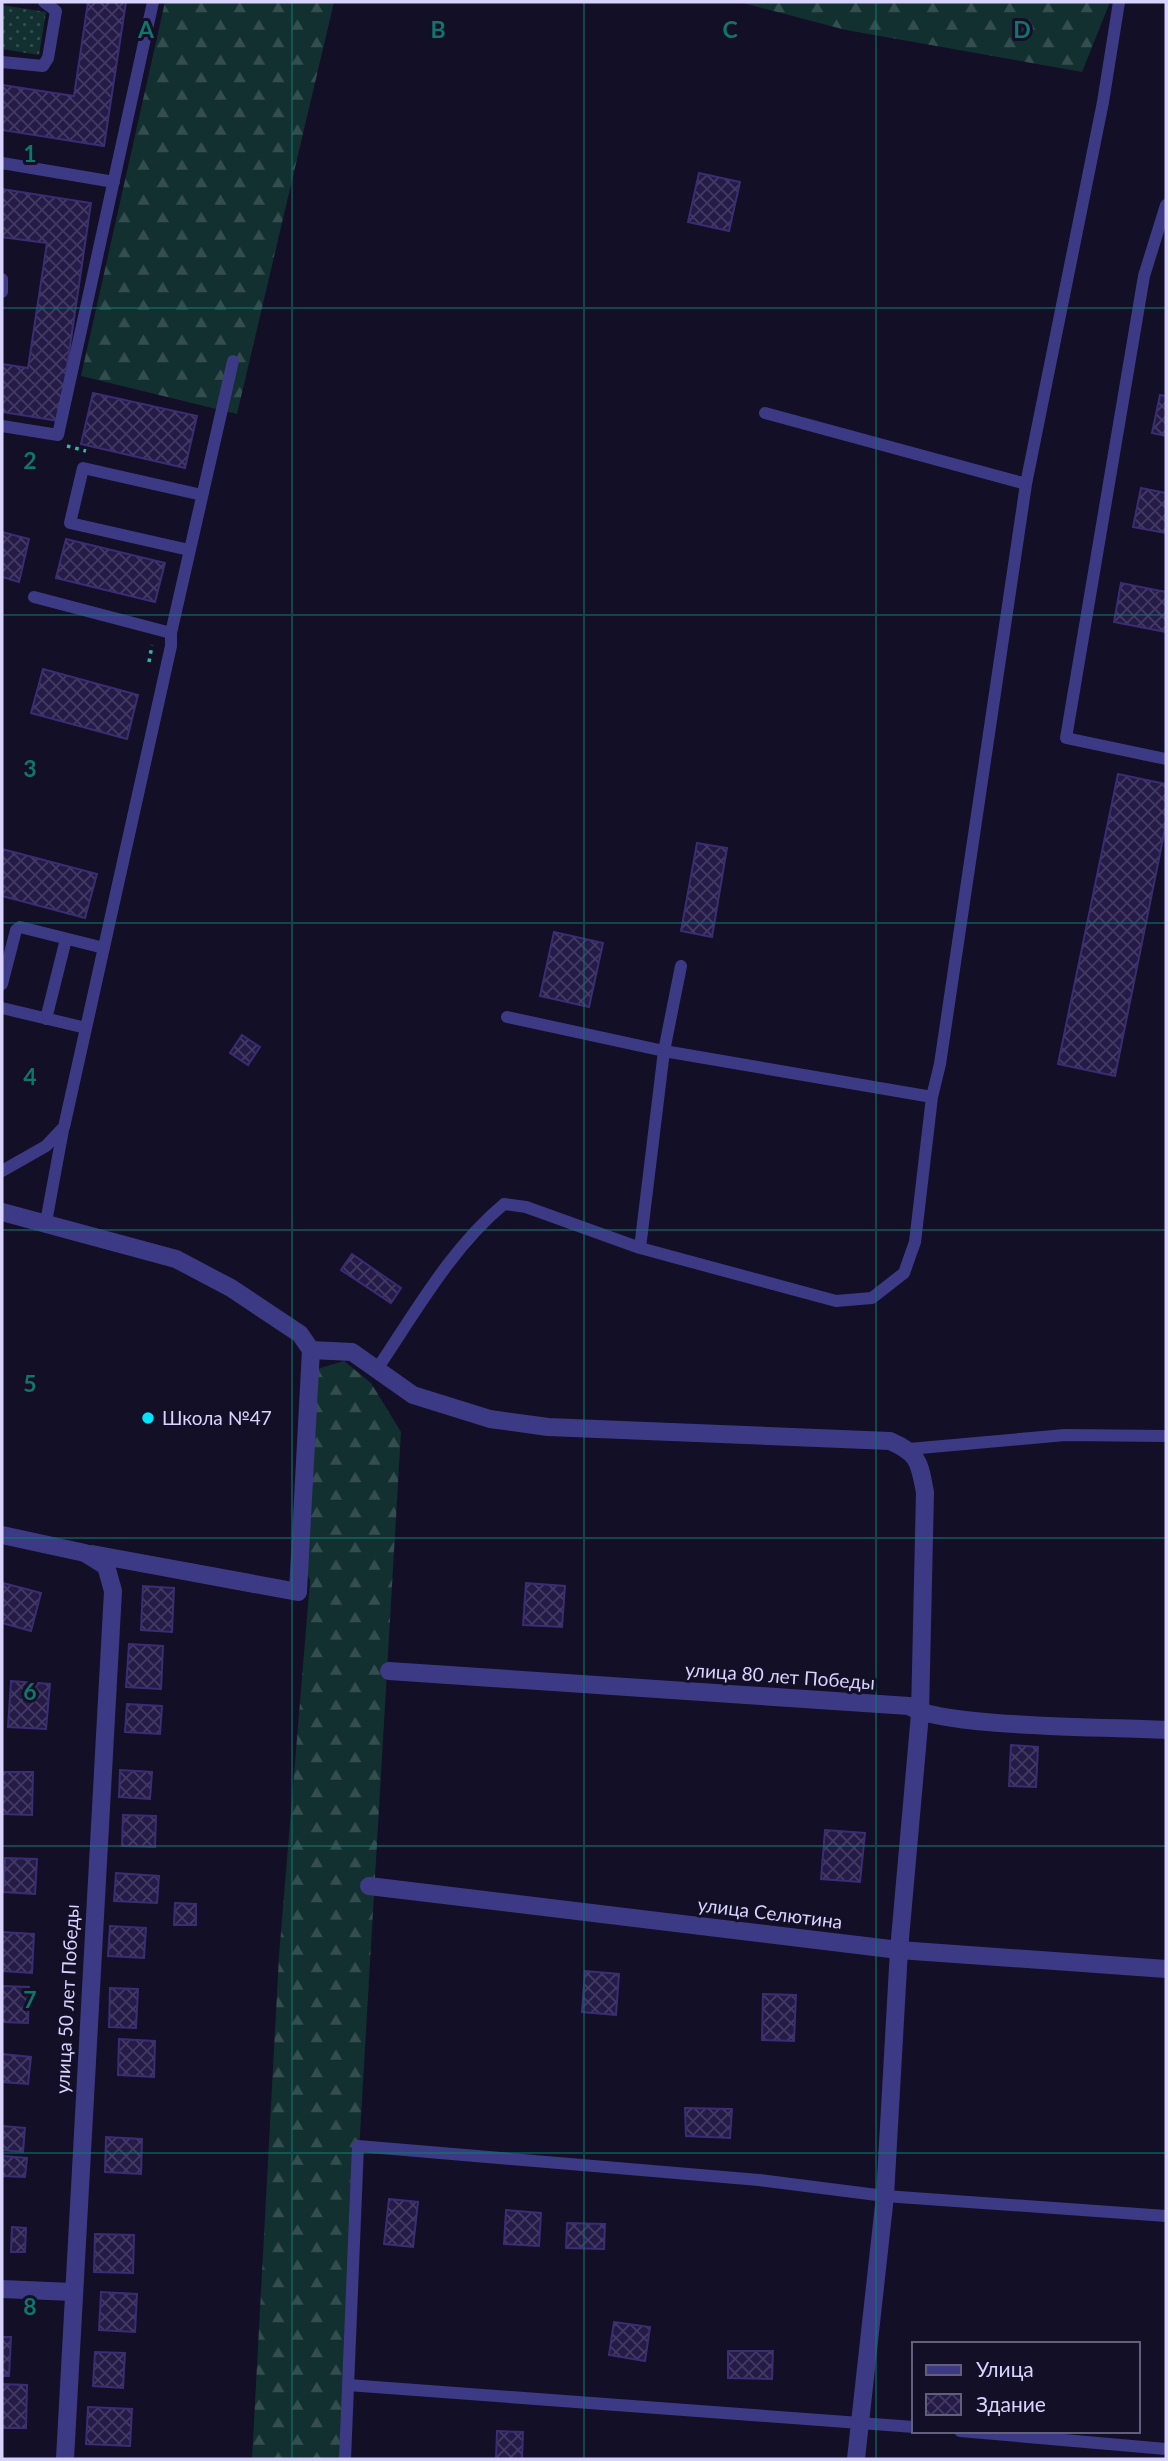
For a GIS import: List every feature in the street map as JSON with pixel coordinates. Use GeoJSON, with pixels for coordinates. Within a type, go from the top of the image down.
{"type":"FeatureCollection","features":[{"type":"Feature","properties":{"kind":"street"},"geometry":{"type":"LineString","coordinates":[[2,1212],[176,1259],[231,1288],[300,1334],[311,1350],[298,1592],[2,1535]]}},
{"type":"Feature","properties":{"kind":"street"},"geometry":{"type":"LineString","coordinates":[[311,1350],[352,1352],[413,1395],[490,1419],[548,1427],[890,1441],[909,1449],[918,1460],[925,1492],[919,1714],[899,1950],[885,2196],[856,2459]]}},
{"type":"Feature","properties":{"kind":"street","name":"улица 50 лет Победы"},"geometry":{"type":"LineString","coordinates":[[65,2459],[113,1591],[106,1566],[85,1553]]}},
{"type":"Feature","properties":{"kind":"street","name":"улица 80 лет Победы"},"geometry":{"type":"LineString","coordinates":[[388,1671],[909,1706],[919,1714],[966,1720],[1166,1730]]}},
{"type":"Feature","properties":{"kind":"street","name":"улица Селютина"},"geometry":{"type":"LineString","coordinates":[[369,1886],[899,1950],[1166,1969]]}},
{"type":"Feature","properties":{"kind":"street"},"geometry":{"type":"LineString","coordinates":[[2,2289],[73,2292]]}},
{"type":"Feature","properties":{"kind":"lane"},"geometry":{"type":"LineString","coordinates":[[2,62],[43,66],[48,58],[56,11],[44,2]]}},
{"type":"Feature","properties":{"kind":"lane"},"geometry":{"type":"LineString","coordinates":[[2,426],[58,435],[153,2]]}},
{"type":"Feature","properties":{"kind":"lane"},"geometry":{"type":"LineString","coordinates":[[377,1370],[431,1289],[485,1220],[504,1203],[526,1208],[640,1248],[836,1301],[872,1298],[904,1273],[915,1242],[932,1097],[940,1065],[1026,484],[1103,102],[1119,2]]}},
{"type":"Feature","properties":{"kind":"lane"},"geometry":{"type":"LineString","coordinates":[[2,163],[114,182]]}},
{"type":"Feature","properties":{"kind":"lane"},"geometry":{"type":"LineString","coordinates":[[1166,205],[1144,276],[1066,738],[1166,759]]}},
{"type":"Feature","properties":{"kind":"lane"},"geometry":{"type":"LineString","coordinates":[[2,279],[2,292]]}},
{"type":"Feature","properties":{"kind":"lane"},"geometry":{"type":"LineString","coordinates":[[46,1222],[64,1127],[171,646],[171,633],[189,550],[233,361]]}},
{"type":"Feature","properties":{"kind":"lane"},"geometry":{"type":"LineString","coordinates":[[765,414],[1026,484]]}},
{"type":"Feature","properties":{"kind":"lane"},"geometry":{"type":"LineString","coordinates":[[189,550],[70,523],[83,468],[202,495]]}},
{"type":"Feature","properties":{"kind":"lane"},"geometry":{"type":"LineString","coordinates":[[34,597],[171,633]]}},
{"type":"Feature","properties":{"kind":"lane"},"geometry":{"type":"LineString","coordinates":[[2,984],[16,930],[20,927],[104,948]]}},
{"type":"Feature","properties":{"kind":"lane"},"geometry":{"type":"LineString","coordinates":[[46,1019],[66,939]]}},
{"type":"Feature","properties":{"kind":"lane"},"geometry":{"type":"LineString","coordinates":[[640,1248],[664,1051],[681,967]]}},
{"type":"Feature","properties":{"kind":"lane"},"geometry":{"type":"LineString","coordinates":[[2,1008],[86,1028]]}},
{"type":"Feature","properties":{"kind":"lane"},"geometry":{"type":"LineString","coordinates":[[506,1017],[664,1051],[932,1097]]}},
{"type":"Feature","properties":{"kind":"lane"},"geometry":{"type":"LineString","coordinates":[[2,1171],[46,1146],[64,1127]]}},
{"type":"Feature","properties":{"kind":"lane"},"geometry":{"type":"LineString","coordinates":[[909,1449],[1065,1434],[1166,1436]]}},
{"type":"Feature","properties":{"kind":"lane"},"geometry":{"type":"LineString","coordinates":[[345,2459],[358,2146],[759,2179],[885,2196],[1166,2216]]}},
{"type":"Feature","properties":{"kind":"lane"},"geometry":{"type":"LineString","coordinates":[[348,2385],[912,2427]]}},
{"type":"Feature","properties":{"kind":"lane"},"geometry":{"type":"LineString","coordinates":[[983,2433],[1166,2449]]}},
{"type":"Feature","properties":{"kind":"green space"},"geometry":{"type":"Polygon","coordinates":[[[165,2],[334,2],[237,414],[81,376],[165,2]]]}},
{"type":"Feature","properties":{"kind":"green space"},"geometry":{"type":"Polygon","coordinates":[[[739,2],[1110,2],[1082,72],[846,30],[739,2]]]}},
{"type":"Feature","properties":{"kind":"green space"},"geometry":{"type":"Polygon","coordinates":[[[2,5],[46,12],[39,55],[2,49],[2,5]]]}},
{"type":"Feature","properties":{"kind":"green space"},"geometry":{"type":"Polygon","coordinates":[[[344,1361],[371,1383],[401,1432],[341,2459],[252,2459],[279,1956],[310,1581],[301,1558],[310,1371],[344,1361]]]}},
{"type":"Feature","properties":{"kind":"building"},"geometry":{"type":"Polygon","coordinates":[[[88,2],[126,2],[104,146],[2,130],[2,85],[74,96],[88,2]]]}},
{"type":"Feature","properties":{"kind":"building"},"geometry":{"type":"Polygon","coordinates":[[[699,173],[740,182],[729,231],[688,222],[699,173]]]}},
{"type":"Feature","properties":{"kind":"building"},"geometry":{"type":"Polygon","coordinates":[[[2,189],[91,203],[59,421],[2,412],[2,364],[28,368],[47,243],[2,237],[2,189]]]}},
{"type":"Feature","properties":{"kind":"building"},"geometry":{"type":"Polygon","coordinates":[[[93,393],[197,416],[185,468],[81,444],[93,393]]]}},
{"type":"Feature","properties":{"kind":"building"},"geometry":{"type":"Polygon","coordinates":[[[1160,395],[1166,396],[1166,436],[1152,433],[1160,395]]]}},
{"type":"Feature","properties":{"kind":"building"},"geometry":{"type":"Polygon","coordinates":[[[1141,488],[1166,493],[1166,533],[1133,527],[1141,488]]]}},
{"type":"Feature","properties":{"kind":"building"},"geometry":{"type":"Polygon","coordinates":[[[2,532],[29,539],[19,582],[2,577],[2,532]]]}},
{"type":"Feature","properties":{"kind":"building"},"geometry":{"type":"Polygon","coordinates":[[[66,539],[165,563],[155,602],[56,578],[66,539]]]}},
{"type":"Feature","properties":{"kind":"building"},"geometry":{"type":"Polygon","coordinates":[[[1121,583],[1166,592],[1166,632],[1114,622],[1121,583]]]}},
{"type":"Feature","properties":{"kind":"building"},"geometry":{"type":"Polygon","coordinates":[[[43,669],[138,695],[127,739],[31,713],[43,669]]]}},
{"type":"Feature","properties":{"kind":"building"},"geometry":{"type":"Polygon","coordinates":[[[1118,774],[1166,784],[1166,824],[1115,1076],[1058,1064],[1118,774]]]}},
{"type":"Feature","properties":{"kind":"building"},"geometry":{"type":"Polygon","coordinates":[[[697,843],[727,848],[712,937],[681,931],[697,843]]]}},
{"type":"Feature","properties":{"kind":"building"},"geometry":{"type":"Polygon","coordinates":[[[2,849],[97,874],[85,918],[2,896],[2,849]]]}},
{"type":"Feature","properties":{"kind":"building"},"geometry":{"type":"Polygon","coordinates":[[[554,932],[603,943],[589,1007],[540,996],[554,932]]]}},
{"type":"Feature","properties":{"kind":"building"},"geometry":{"type":"Polygon","coordinates":[[[242,1035],[260,1047],[248,1065],[230,1053],[242,1035]]]}},
{"type":"Feature","properties":{"kind":"building"},"geometry":{"type":"Polygon","coordinates":[[[352,1254],[401,1288],[391,1303],[341,1270],[352,1254]]]}},
{"type":"Feature","properties":{"kind":"building"},"geometry":{"type":"Polygon","coordinates":[[[3,1583],[41,1593],[31,1631],[2,1623],[3,1583]]]}},
{"type":"Feature","properties":{"kind":"building"},"geometry":{"type":"Polygon","coordinates":[[[526,1583],[565,1586],[562,1627],[523,1625],[526,1583]]]}},
{"type":"Feature","properties":{"kind":"building"},"geometry":{"type":"Polygon","coordinates":[[[143,1586],[174,1588],[172,1632],[141,1630],[143,1586]]]}},
{"type":"Feature","properties":{"kind":"building"},"geometry":{"type":"Polygon","coordinates":[[[129,1644],[163,1646],[161,1689],[126,1687],[129,1644]]]}},
{"type":"Feature","properties":{"kind":"building"},"geometry":{"type":"Polygon","coordinates":[[[11,1681],[50,1684],[46,1729],[8,1727],[11,1681]]]}},
{"type":"Feature","properties":{"kind":"building"},"geometry":{"type":"Polygon","coordinates":[[[127,1704],[162,1706],[160,1734],[125,1732],[127,1704]]]}},
{"type":"Feature","properties":{"kind":"building"},"geometry":{"type":"Polygon","coordinates":[[[1011,1745],[1038,1747],[1036,1787],[1009,1786],[1011,1745]]]}},
{"type":"Feature","properties":{"kind":"building"},"geometry":{"type":"Polygon","coordinates":[[[120,1770],[152,1772],[150,1799],[119,1797],[120,1770]]]}},
{"type":"Feature","properties":{"kind":"building"},"geometry":{"type":"Polygon","coordinates":[[[2,1772],[33,1772],[32,1815],[2,1814],[2,1772]]]}},
{"type":"Feature","properties":{"kind":"building"},"geometry":{"type":"Polygon","coordinates":[[[123,1815],[156,1816],[155,1847],[122,1846],[123,1815]]]}},
{"type":"Feature","properties":{"kind":"building"},"geometry":{"type":"Polygon","coordinates":[[[825,1830],[865,1833],[860,1882],[821,1879],[825,1830]]]}},
{"type":"Feature","properties":{"kind":"building"},"geometry":{"type":"Polygon","coordinates":[[[5,1858],[37,1859],[35,1894],[3,1892],[5,1858]]]}},
{"type":"Feature","properties":{"kind":"building"},"geometry":{"type":"Polygon","coordinates":[[[116,1873],[159,1876],[157,1903],[114,1901],[116,1873]]]}},
{"type":"Feature","properties":{"kind":"building"},"geometry":{"type":"Polygon","coordinates":[[[175,1903],[196,1904],[196,1925],[174,1925],[175,1903]]]}},
{"type":"Feature","properties":{"kind":"building"},"geometry":{"type":"Polygon","coordinates":[[[110,1926],[146,1928],[144,1958],[108,1956],[110,1926]]]}},
{"type":"Feature","properties":{"kind":"building"},"geometry":{"type":"Polygon","coordinates":[[[2,1932],[34,1934],[32,1973],[2,1971],[2,1932]]]}},
{"type":"Feature","properties":{"kind":"building"},"geometry":{"type":"Polygon","coordinates":[[[585,1971],[619,1974],[616,2015],[582,2012],[585,1971]]]}},
{"type":"Feature","properties":{"kind":"building"},"geometry":{"type":"Polygon","coordinates":[[[2,1986],[29,1987],[28,2023],[2,2022],[2,1986]]]}},
{"type":"Feature","properties":{"kind":"building"},"geometry":{"type":"Polygon","coordinates":[[[110,1988],[138,1989],[136,2028],[109,2027],[110,1988]]]}},
{"type":"Feature","properties":{"kind":"building"},"geometry":{"type":"Polygon","coordinates":[[[763,1994],[796,1995],[794,2041],[762,2040],[763,1994]]]}},
{"type":"Feature","properties":{"kind":"building"},"geometry":{"type":"Polygon","coordinates":[[[119,2039],[155,2041],[154,2077],[118,2075],[119,2039]]]}},
{"type":"Feature","properties":{"kind":"building"},"geometry":{"type":"Polygon","coordinates":[[[2,2054],[31,2057],[28,2084],[2,2082],[2,2054]]]}},
{"type":"Feature","properties":{"kind":"building"},"geometry":{"type":"Polygon","coordinates":[[[685,2108],[732,2109],[730,2138],[686,2136],[685,2108]]]}},
{"type":"Feature","properties":{"kind":"building"},"geometry":{"type":"Polygon","coordinates":[[[2,2126],[25,2128],[23,2152],[2,2150],[2,2126]]]}},
{"type":"Feature","properties":{"kind":"building"},"geometry":{"type":"Polygon","coordinates":[[[106,2137],[142,2139],[141,2174],[105,2172],[106,2137]]]}},
{"type":"Feature","properties":{"kind":"building"},"geometry":{"type":"Polygon","coordinates":[[[2,2156],[27,2158],[25,2177],[2,2176],[2,2156]]]}},
{"type":"Feature","properties":{"kind":"building"},"geometry":{"type":"Polygon","coordinates":[[[389,2199],[418,2202],[413,2247],[384,2244],[389,2199]]]}},
{"type":"Feature","properties":{"kind":"building"},"geometry":{"type":"Polygon","coordinates":[[[506,2210],[541,2213],[539,2246],[504,2244],[506,2210]]]}},
{"type":"Feature","properties":{"kind":"building"},"geometry":{"type":"Polygon","coordinates":[[[567,2223],[605,2224],[604,2249],[566,2248],[567,2223]]]}},
{"type":"Feature","properties":{"kind":"building"},"geometry":{"type":"Polygon","coordinates":[[[12,2227],[26,2228],[25,2252],[11,2252],[12,2227]]]}},
{"type":"Feature","properties":{"kind":"building"},"geometry":{"type":"Polygon","coordinates":[[[95,2234],[134,2235],[133,2273],[94,2272],[95,2234]]]}},
{"type":"Feature","properties":{"kind":"building"},"geometry":{"type":"Polygon","coordinates":[[[101,2292],[137,2294],[135,2332],[99,2330],[101,2292]]]}},
{"type":"Feature","properties":{"kind":"building"},"geometry":{"type":"Polygon","coordinates":[[[614,2322],[650,2327],[645,2361],[609,2355],[614,2322]]]}},
{"type":"Feature","properties":{"kind":"building"},"geometry":{"type":"Polygon","coordinates":[[[2,2337],[11,2337],[9,2376],[2,2376],[2,2337]]]}},
{"type":"Feature","properties":{"kind":"building"},"geometry":{"type":"Polygon","coordinates":[[[728,2351],[773,2351],[772,2379],[728,2378],[728,2351]]]}},
{"type":"Feature","properties":{"kind":"building"},"geometry":{"type":"Polygon","coordinates":[[[95,2352],[125,2353],[123,2388],[93,2386],[95,2352]]]}},
{"type":"Feature","properties":{"kind":"building"},"geometry":{"type":"Polygon","coordinates":[[[2,2384],[27,2385],[26,2428],[2,2428],[2,2384]]]}},
{"type":"Feature","properties":{"kind":"building"},"geometry":{"type":"Polygon","coordinates":[[[88,2407],[132,2409],[130,2446],[86,2444],[88,2407]]]}},
{"type":"Feature","properties":{"kind":"building"},"geometry":{"type":"Polygon","coordinates":[[[497,2431],[523,2432],[522,2459],[496,2459],[497,2431]]]}},
{"type":"Feature","properties":{"kind":"place","name":"Школа №47"},"geometry":{"type":"Point","coordinates":[148,1418]}}]}
